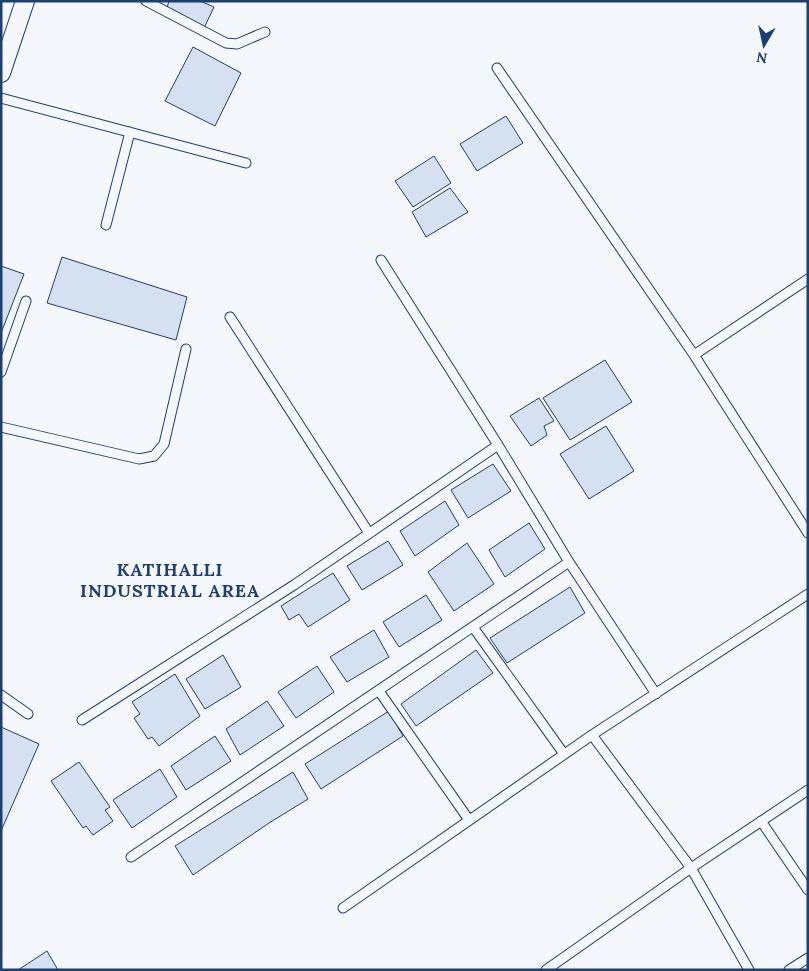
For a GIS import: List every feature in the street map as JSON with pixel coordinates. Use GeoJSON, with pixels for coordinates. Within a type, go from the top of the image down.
{"type":"FeatureCollection","features":[{"type":"Feature","properties":{"kind":"street"},"geometry":{"type":"LineString","coordinates":[[1,73],[25,1]]}},
{"type":"Feature","properties":{"kind":"lane"},"geometry":{"type":"LineString","coordinates":[[146,1],[226,43],[237,44],[265,32]]}},
{"type":"Feature","properties":{"kind":"lane"},"geometry":{"type":"LineString","coordinates":[[497,68],[694,355],[808,533]]}},
{"type":"Feature","properties":{"kind":"lane"},"geometry":{"type":"LineString","coordinates":[[1,98],[246,163]]}},
{"type":"Feature","properties":{"kind":"lane"},"geometry":{"type":"LineString","coordinates":[[106,226],[130,132]]}},
{"type":"Feature","properties":{"kind":"lane"},"geometry":{"type":"LineString","coordinates":[[381,260],[498,445],[569,562],[656,694]]}},
{"type":"Feature","properties":{"kind":"lane"},"geometry":{"type":"LineString","coordinates":[[694,355],[808,279]]}},
{"type":"Feature","properties":{"kind":"lane"},"geometry":{"type":"LineString","coordinates":[[1,372],[26,301]]}},
{"type":"Feature","properties":{"kind":"lane"},"geometry":{"type":"LineString","coordinates":[[230,317],[369,533]]}},
{"type":"Feature","properties":{"kind":"lane"},"geometry":{"type":"LineString","coordinates":[[1,427],[139,459],[154,456],[164,444],[186,349]]}},
{"type":"Feature","properties":{"kind":"lane"},"geometry":{"type":"LineString","coordinates":[[82,720],[294,585],[498,445]]}},
{"type":"Feature","properties":{"kind":"lane"},"geometry":{"type":"LineString","coordinates":[[131,857],[569,562]]}},
{"type":"Feature","properties":{"kind":"lane"},"geometry":{"type":"LineString","coordinates":[[343,908],[592,735],[808,594]]}},
{"type":"Feature","properties":{"kind":"lane"},"geometry":{"type":"LineString","coordinates":[[473,627],[564,754]]}},
{"type":"Feature","properties":{"kind":"lane"},"geometry":{"type":"LineString","coordinates":[[379,691],[469,820]]}},
{"type":"Feature","properties":{"kind":"lane"},"geometry":{"type":"LineString","coordinates":[[1,695],[28,714]]}},
{"type":"Feature","properties":{"kind":"lane"},"geometry":{"type":"LineString","coordinates":[[592,735],[691,868],[748,970]]}},
{"type":"Feature","properties":{"kind":"lane"},"geometry":{"type":"LineString","coordinates":[[546,970],[691,868],[808,790]]}},
{"type":"Feature","properties":{"kind":"lane"},"geometry":{"type":"LineString","coordinates":[[761,821],[808,890]]}},
{"type":"Feature","properties":{"kind":"lane"},"geometry":{"type":"LineString","coordinates":[[788,970],[808,958]]}},
{"type":"Feature","properties":{"kind":"building"},"geometry":{"type":"Polygon","coordinates":[[[169,1],[200,1],[214,7],[204,28],[166,11],[169,1]]]}},
{"type":"Feature","properties":{"kind":"building"},"geometry":{"type":"Polygon","coordinates":[[[193,47],[241,73],[215,126],[165,101],[193,47]]]}},
{"type":"Feature","properties":{"kind":"building"},"geometry":{"type":"Polygon","coordinates":[[[506,116],[523,143],[477,171],[460,144],[506,116]]]}},
{"type":"Feature","properties":{"kind":"building"},"geometry":{"type":"Polygon","coordinates":[[[434,156],[451,183],[413,207],[395,181],[434,156]]]}},
{"type":"Feature","properties":{"kind":"building"},"geometry":{"type":"Polygon","coordinates":[[[450,188],[468,212],[426,237],[412,212],[450,188]]]}},
{"type":"Feature","properties":{"kind":"building"},"geometry":{"type":"Polygon","coordinates":[[[62,257],[187,297],[176,340],[47,303],[62,257]]]}},
{"type":"Feature","properties":{"kind":"building"},"geometry":{"type":"Polygon","coordinates":[[[1,266],[24,274],[1,333],[1,266]]]}},
{"type":"Feature","properties":{"kind":"building"},"geometry":{"type":"Polygon","coordinates":[[[605,360],[632,402],[570,440],[543,398],[605,360]]]}},
{"type":"Feature","properties":{"kind":"building"},"geometry":{"type":"Polygon","coordinates":[[[539,398],[554,421],[544,426],[547,435],[531,446],[510,416],[539,398]]]}},
{"type":"Feature","properties":{"kind":"building"},"geometry":{"type":"Polygon","coordinates":[[[606,426],[634,471],[589,499],[560,454],[606,426]]]}},
{"type":"Feature","properties":{"kind":"building"},"geometry":{"type":"Polygon","coordinates":[[[493,464],[511,491],[468,518],[451,490],[493,464]]]}},
{"type":"Feature","properties":{"kind":"building"},"geometry":{"type":"Polygon","coordinates":[[[445,501],[459,525],[415,556],[400,531],[445,501]]]}},
{"type":"Feature","properties":{"kind":"building"},"geometry":{"type":"Polygon","coordinates":[[[529,523],[545,549],[505,577],[489,550],[529,523]]]}},
{"type":"Feature","properties":{"kind":"building"},"geometry":{"type":"Polygon","coordinates":[[[388,541],[403,565],[362,590],[347,566],[388,541]]]}},
{"type":"Feature","properties":{"kind":"building"},"geometry":{"type":"Polygon","coordinates":[[[467,543],[494,584],[454,611],[428,572],[467,543]]]}},
{"type":"Feature","properties":{"kind":"building"},"geometry":{"type":"Polygon","coordinates":[[[333,573],[350,600],[308,627],[299,614],[289,620],[281,606],[333,573]]]}},
{"type":"Feature","properties":{"kind":"building"},"geometry":{"type":"Polygon","coordinates":[[[570,587],[585,613],[507,663],[490,638],[570,587]]]}},
{"type":"Feature","properties":{"kind":"building"},"geometry":{"type":"Polygon","coordinates":[[[426,595],[442,620],[399,647],[383,622],[426,595]]]}},
{"type":"Feature","properties":{"kind":"building"},"geometry":{"type":"Polygon","coordinates":[[[374,630],[389,657],[347,682],[330,657],[374,630]]]}},
{"type":"Feature","properties":{"kind":"building"},"geometry":{"type":"Polygon","coordinates":[[[476,650],[493,673],[416,726],[401,704],[476,650]]]}},
{"type":"Feature","properties":{"kind":"building"},"geometry":{"type":"Polygon","coordinates":[[[223,655],[241,687],[205,709],[186,679],[223,655]]]}},
{"type":"Feature","properties":{"kind":"building"},"geometry":{"type":"Polygon","coordinates":[[[317,666],[334,692],[296,718],[278,692],[317,666]]]}},
{"type":"Feature","properties":{"kind":"building"},"geometry":{"type":"Polygon","coordinates":[[[175,674],[200,716],[159,746],[152,737],[148,739],[134,718],[140,714],[132,702],[175,674]]]}},
{"type":"Feature","properties":{"kind":"building"},"geometry":{"type":"Polygon","coordinates":[[[267,701],[284,726],[240,755],[226,729],[267,701]]]}},
{"type":"Feature","properties":{"kind":"building"},"geometry":{"type":"Polygon","coordinates":[[[389,711],[403,736],[321,789],[305,764],[389,711]]]}},
{"type":"Feature","properties":{"kind":"building"},"geometry":{"type":"Polygon","coordinates":[[[1,727],[39,744],[1,831],[1,727]]]}},
{"type":"Feature","properties":{"kind":"building"},"geometry":{"type":"Polygon","coordinates":[[[215,736],[231,761],[186,790],[171,766],[215,736]]]}},
{"type":"Feature","properties":{"kind":"building"},"geometry":{"type":"Polygon","coordinates":[[[79,762],[110,807],[105,810],[113,821],[93,835],[86,826],[83,828],[51,781],[79,762]]]}},
{"type":"Feature","properties":{"kind":"building"},"geometry":{"type":"Polygon","coordinates":[[[160,769],[177,797],[132,828],[113,800],[160,769]]]}},
{"type":"Feature","properties":{"kind":"building"},"geometry":{"type":"Polygon","coordinates":[[[293,772],[308,799],[193,875],[175,846],[293,772]]]}},
{"type":"Feature","properties":{"kind":"building"},"geometry":{"type":"Polygon","coordinates":[[[47,951],[58,970],[18,970],[47,951]]]}},
{"type":"Feature","properties":{"kind":"district","name":"KATIHALLI INDUSTRIAL AREA"},"geometry":{"type":"Point","coordinates":[170,579]}}]}
